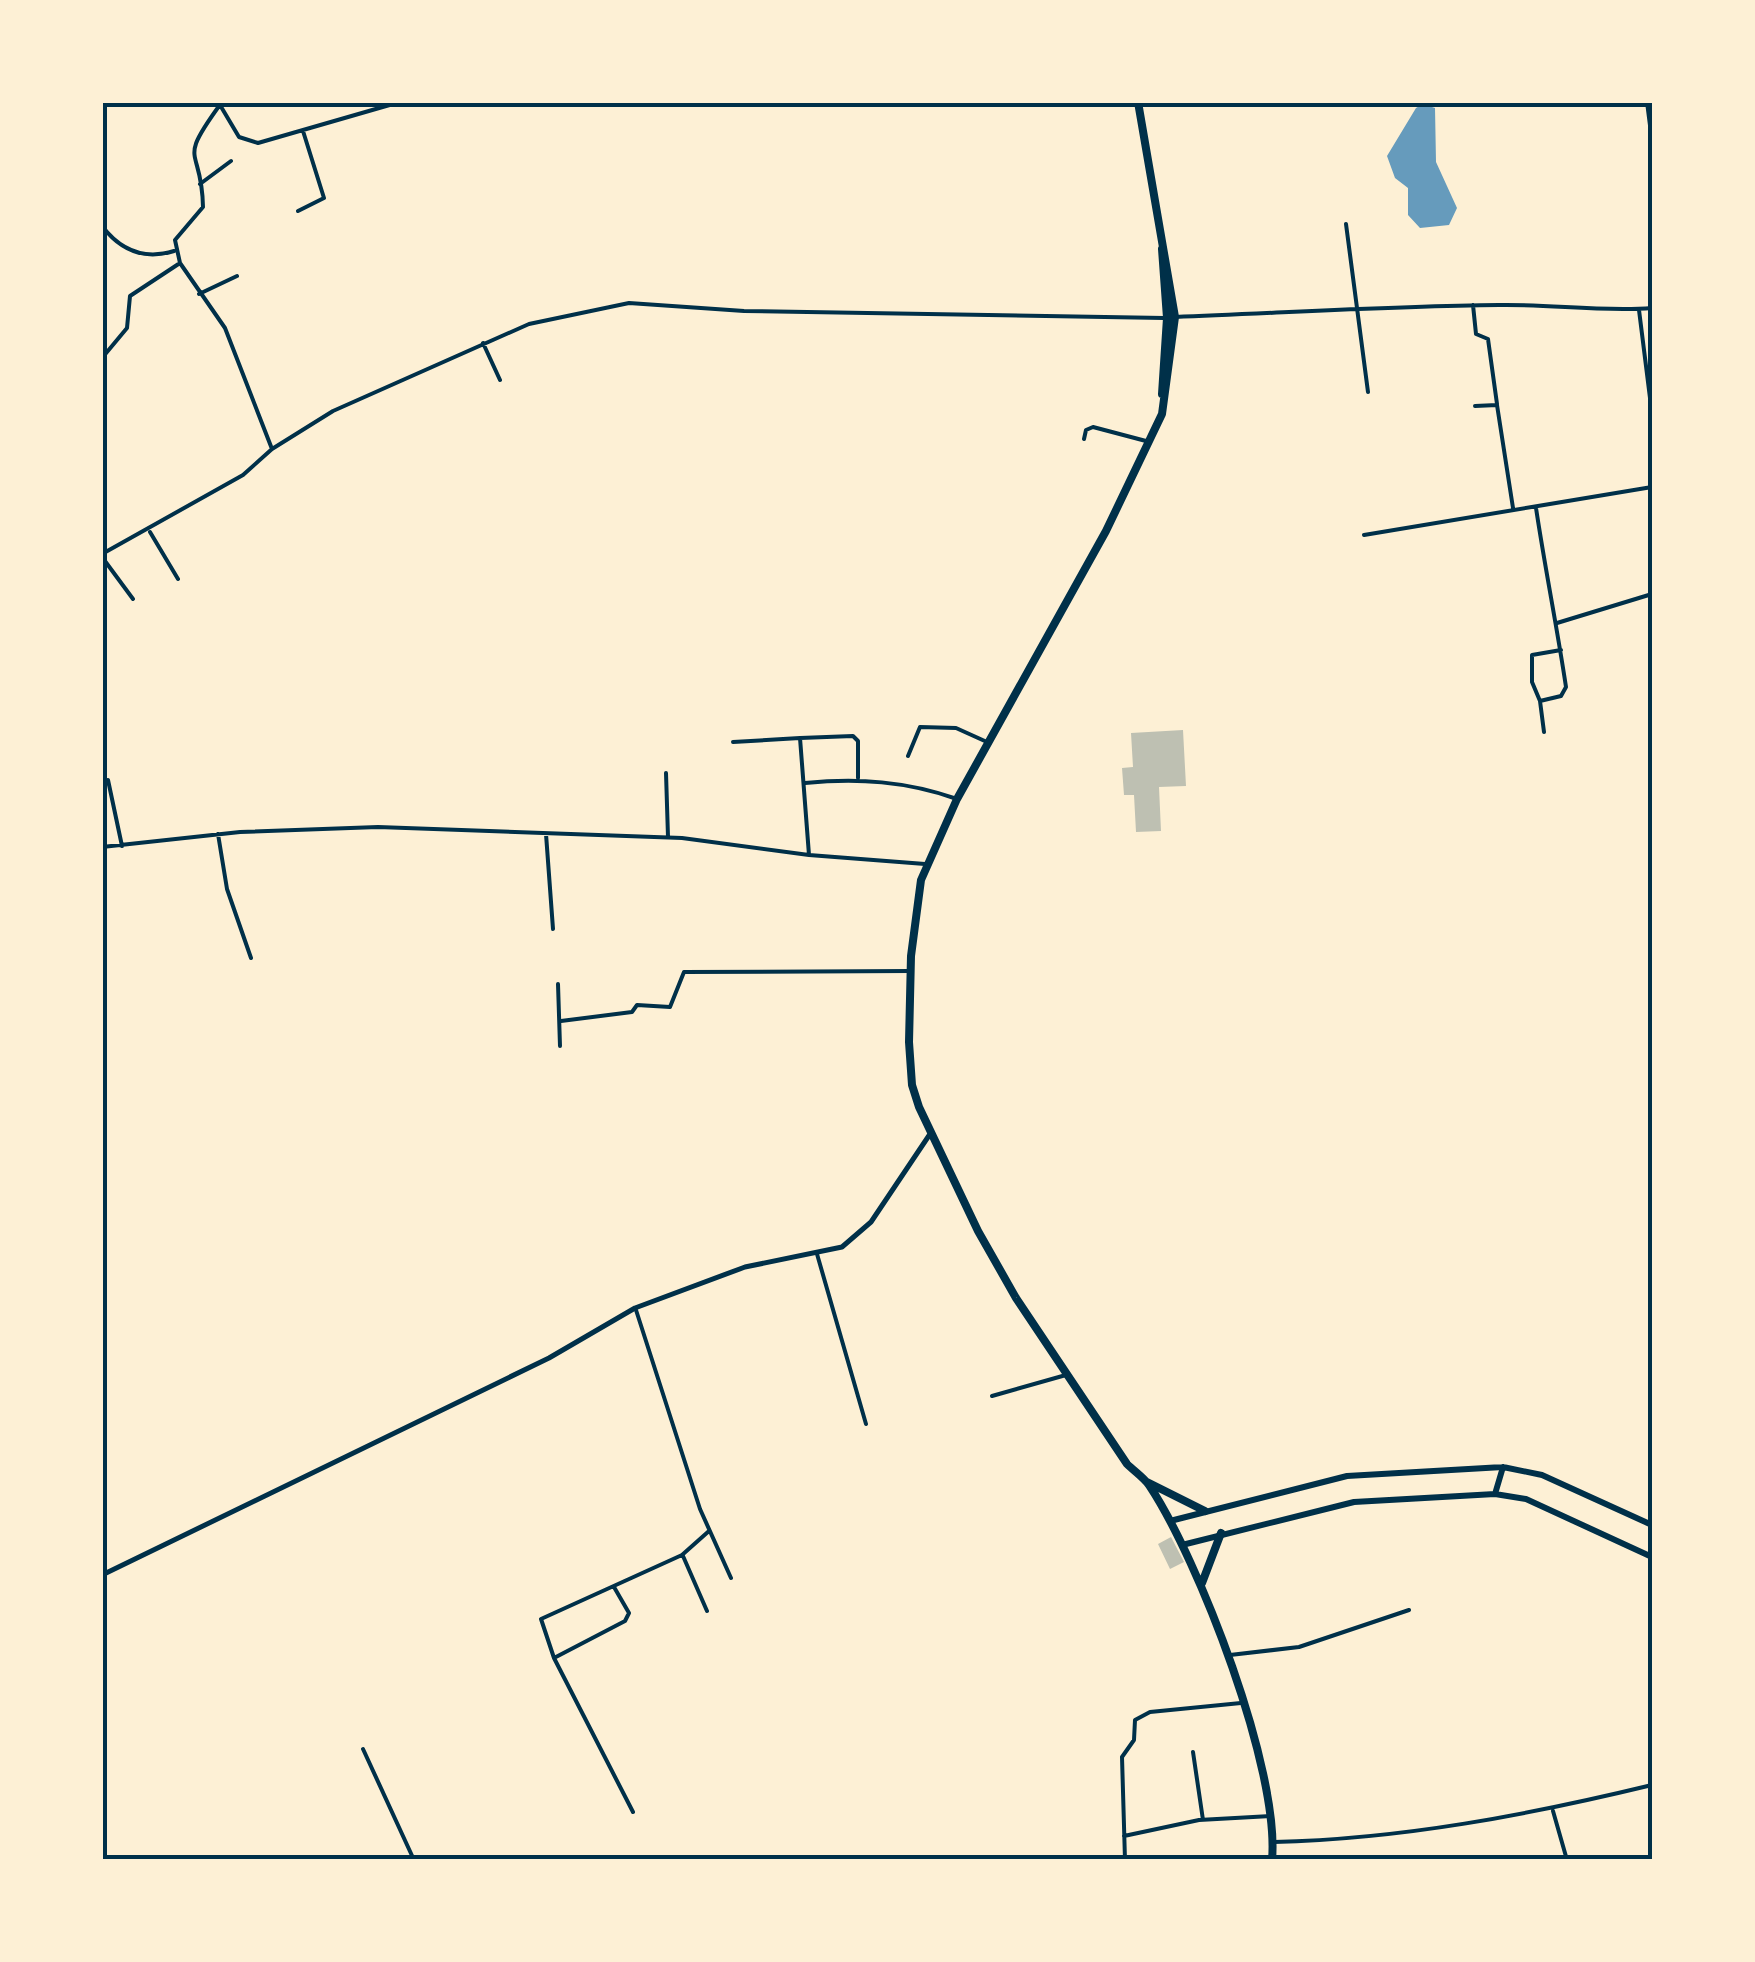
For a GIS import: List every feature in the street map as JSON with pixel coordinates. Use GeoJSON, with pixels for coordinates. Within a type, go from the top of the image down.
{"type":"FeatureCollection","features":[{"type":"Feature","properties":{"kind":"highway"},"geometry":{"type":"LineString","coordinates":[[1138,102],[1162,225],[1171,318],[1162,414],[1151,442],[957,799],[921,880],[911,972],[912,1085],[930,1134],[978,1231],[1066,1374],[1128,1464],[1148,1482],[1205,1511]]}},
{"type":"Feature","properties":{"kind":"highway"},"geometry":{"type":"LineString","coordinates":[[1148,1482],[1202,1583],[1241,1703],[1262,1769],[1271,1816],[1274,1842],[1270,1859]]}},
{"type":"Feature","properties":{"kind":"highway"},"geometry":{"type":"LineString","coordinates":[[1202,1583],[1222,1533]]}},
{"type":"Feature","properties":{"kind":"main road"},"geometry":{"type":"LineString","coordinates":[[1495,1494],[1503,1466]]}},
{"type":"Feature","properties":{"kind":"main road"},"geometry":{"type":"LineString","coordinates":[[1170,1522],[1348,1476],[1503,1466],[1542,1475],[1652,1525]]}},
{"type":"Feature","properties":{"kind":"main road"},"geometry":{"type":"LineString","coordinates":[[1182,1545],[1354,1502],[1495,1494],[1526,1499],[1652,1558]]}},
{"type":"Feature","properties":{"kind":"street"},"geometry":{"type":"LineString","coordinates":[[364,102],[367,112]]}},
{"type":"Feature","properties":{"kind":"street"},"geometry":{"type":"LineString","coordinates":[[272,448],[225,328],[174,251],[175,240],[203,208],[192,151],[196,138],[221,104],[239,137],[249,143],[400,102]]}},
{"type":"Feature","properties":{"kind":"street"},"geometry":{"type":"LineString","coordinates":[[1647,102],[1652,141]]}},
{"type":"Feature","properties":{"kind":"street"},"geometry":{"type":"LineString","coordinates":[[298,211],[324,198],[303,130]]}},
{"type":"Feature","properties":{"kind":"street"},"geometry":{"type":"LineString","coordinates":[[200,184],[232,161]]}},
{"type":"Feature","properties":{"kind":"street"},"geometry":{"type":"LineString","coordinates":[[1346,224],[1368,392]]}},
{"type":"Feature","properties":{"kind":"street"},"geometry":{"type":"LineString","coordinates":[[102,226],[124,247],[144,256],[174,251]]}},
{"type":"Feature","properties":{"kind":"street"},"geometry":{"type":"LineString","coordinates":[[102,358],[127,328],[130,296],[180,263]]}},
{"type":"Feature","properties":{"kind":"street"},"geometry":{"type":"LineString","coordinates":[[200,294],[237,276]]}},
{"type":"Feature","properties":{"kind":"street"},"geometry":{"type":"LineString","coordinates":[[134,599],[102,556],[258,466],[272,448],[333,411],[528,324],[629,303],[744,311],[1171,318],[1473,305],[1550,304],[1597,312],[1652,308]]}},
{"type":"Feature","properties":{"kind":"street"},"geometry":{"type":"LineString","coordinates":[[1473,305],[1476,334],[1488,339],[1513,508]]}},
{"type":"Feature","properties":{"kind":"street"},"geometry":{"type":"LineString","coordinates":[[1639,309],[1652,414]]}},
{"type":"Feature","properties":{"kind":"street"},"geometry":{"type":"LineString","coordinates":[[483,343],[500,380]]}},
{"type":"Feature","properties":{"kind":"street"},"geometry":{"type":"LineString","coordinates":[[1475,406],[1497,405]]}},
{"type":"Feature","properties":{"kind":"street"},"geometry":{"type":"LineString","coordinates":[[1084,439],[1086,430],[1093,427],[1151,442]]}},
{"type":"Feature","properties":{"kind":"street"},"geometry":{"type":"LineString","coordinates":[[1364,535],[1652,486]]}},
{"type":"Feature","properties":{"kind":"street"},"geometry":{"type":"LineString","coordinates":[[1536,508],[1566,692],[1540,702]]}},
{"type":"Feature","properties":{"kind":"street"},"geometry":{"type":"LineString","coordinates":[[150,531],[178,579]]}},
{"type":"Feature","properties":{"kind":"street"},"geometry":{"type":"LineString","coordinates":[[1556,623],[1652,594]]}},
{"type":"Feature","properties":{"kind":"street"},"geometry":{"type":"LineString","coordinates":[[1544,732],[1540,702],[1532,682],[1532,656],[1560,650]]}},
{"type":"Feature","properties":{"kind":"street"},"geometry":{"type":"LineString","coordinates":[[908,756],[920,728],[956,728],[987,742]]}},
{"type":"Feature","properties":{"kind":"street"},"geometry":{"type":"LineString","coordinates":[[800,738],[810,855]]}},
{"type":"Feature","properties":{"kind":"street"},"geometry":{"type":"LineString","coordinates":[[733,742],[856,738],[858,778]]}},
{"type":"Feature","properties":{"kind":"street"},"geometry":{"type":"LineString","coordinates":[[666,773],[668,837]]}},
{"type":"Feature","properties":{"kind":"street"},"geometry":{"type":"LineString","coordinates":[[805,782],[858,778],[957,799]]}},
{"type":"Feature","properties":{"kind":"street"},"geometry":{"type":"LineString","coordinates":[[108,780],[122,846]]}},
{"type":"Feature","properties":{"kind":"street"},"geometry":{"type":"LineString","coordinates":[[102,847],[218,834],[378,827],[668,837],[810,855],[929,864]]}},
{"type":"Feature","properties":{"kind":"street"},"geometry":{"type":"LineString","coordinates":[[218,834],[227,889],[251,958]]}},
{"type":"Feature","properties":{"kind":"street"},"geometry":{"type":"LineString","coordinates":[[546,834],[553,929]]}},
{"type":"Feature","properties":{"kind":"street"},"geometry":{"type":"LineString","coordinates":[[561,1021],[633,1012],[637,1005],[670,1006],[684,972],[911,972]]}},
{"type":"Feature","properties":{"kind":"street"},"geometry":{"type":"LineString","coordinates":[[558,984],[560,1046]]}},
{"type":"Feature","properties":{"kind":"street"},"geometry":{"type":"LineString","coordinates":[[102,1575],[549,1358],[636,1308],[744,1266],[842,1247],[871,1222],[930,1134]]}},
{"type":"Feature","properties":{"kind":"street"},"geometry":{"type":"LineString","coordinates":[[817,1254],[866,1424]]}},
{"type":"Feature","properties":{"kind":"street"},"geometry":{"type":"LineString","coordinates":[[636,1308],[709,1530],[731,1578]]}},
{"type":"Feature","properties":{"kind":"street"},"geometry":{"type":"LineString","coordinates":[[992,1396],[1066,1374]]}},
{"type":"Feature","properties":{"kind":"street"},"geometry":{"type":"LineString","coordinates":[[633,1812],[554,1658],[541,1619],[564,1605],[682,1555],[709,1530]]}},
{"type":"Feature","properties":{"kind":"street"},"geometry":{"type":"LineString","coordinates":[[682,1555],[707,1611]]}},
{"type":"Feature","properties":{"kind":"street"},"geometry":{"type":"LineString","coordinates":[[554,1658],[626,1622],[629,1613],[614,1587]]}},
{"type":"Feature","properties":{"kind":"street"},"geometry":{"type":"LineString","coordinates":[[1225,1655],[1299,1648],[1409,1610]]}},
{"type":"Feature","properties":{"kind":"street"},"geometry":{"type":"LineString","coordinates":[[1125,1860],[1122,1757],[1134,1740],[1140,1714],[1241,1703]]}},
{"type":"Feature","properties":{"kind":"street"},"geometry":{"type":"LineString","coordinates":[[363,1749],[414,1860]]}},
{"type":"Feature","properties":{"kind":"street"},"geometry":{"type":"LineString","coordinates":[[1193,1752],[1203,1820]]}},
{"type":"Feature","properties":{"kind":"street"},"geometry":{"type":"LineString","coordinates":[[1274,1842],[1336,1839],[1553,1810],[1652,1785]]}},
{"type":"Feature","properties":{"kind":"street"},"geometry":{"type":"LineString","coordinates":[[1553,1810],[1568,1860]]}},
{"type":"Feature","properties":{"kind":"street"},"geometry":{"type":"LineString","coordinates":[[1123,1836],[1203,1820],[1271,1816]]}},
{"type":"Feature","properties":{"kind":"water"},"geometry":{"type":"Polygon","coordinates":[[[1423,104],[1435,108],[1436,162],[1457,208],[1449,225],[1420,228],[1408,215],[1408,188],[1395,178],[1387,156],[1416,108],[1423,104]]]}},
{"type":"Feature","properties":{"kind":"building"},"geometry":{"type":"Polygon","coordinates":[[[1183,730],[1186,786],[1159,787],[1161,831],[1136,832],[1134,795],[1124,795],[1122,768],[1133,767],[1131,733],[1183,730]]]}},
{"type":"Feature","properties":{"kind":"building"},"geometry":{"type":"Polygon","coordinates":[[[1171,1537],[1184,1562],[1170,1569],[1158,1544],[1171,1537]]]}}]}
